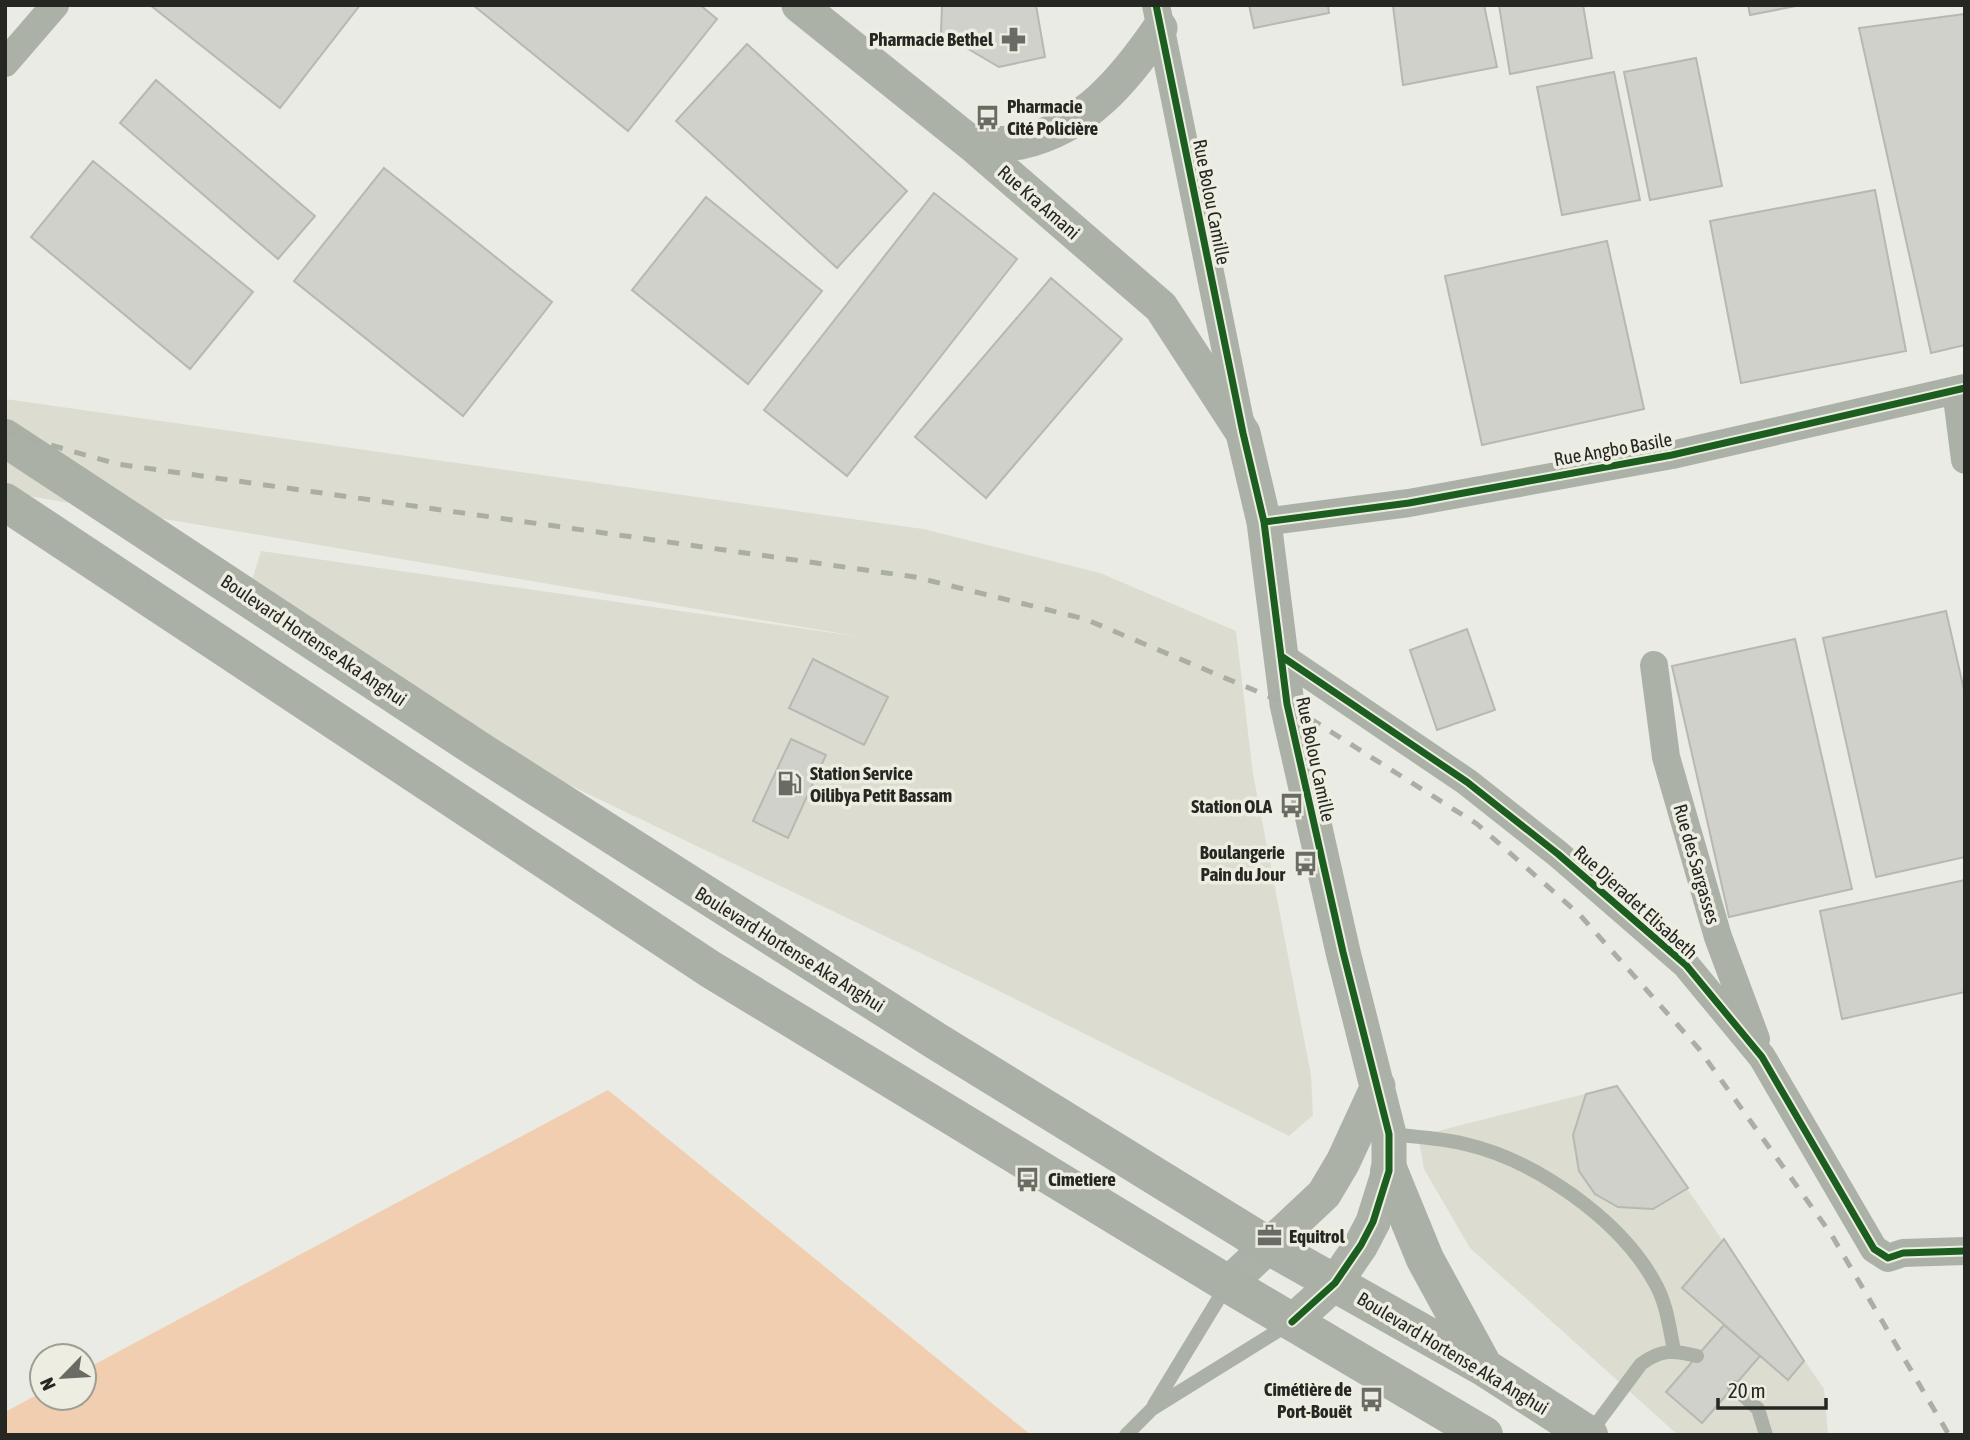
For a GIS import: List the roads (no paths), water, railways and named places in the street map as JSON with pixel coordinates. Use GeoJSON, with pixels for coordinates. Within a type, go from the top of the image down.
{"type":"FeatureCollection","features":[{"type":"Feature","properties":{"kind":"main road","name":"Boulevard Hortense Aka Anghui"},"geometry":{"type":"LineString","coordinates":[[5,438],[663,869],[1267,1245],[1485,1368],[1589,1434]]}},
{"type":"Feature","properties":{"kind":"main road"},"geometry":{"type":"LineString","coordinates":[[5,502],[710,969],[1228,1284],[1484,1435]]}},
{"type":"Feature","properties":{"kind":"main road"},"geometry":{"type":"LineString","coordinates":[[1389,1153],[1426,1259],[1485,1368]]}},
{"type":"Feature","properties":{"kind":"street"},"geometry":{"type":"LineString","coordinates":[[5,63],[55,5]]}},
{"type":"Feature","properties":{"kind":"street","name":"Rue Kra Amani"},"geometry":{"type":"LineString","coordinates":[[799,5],[972,144],[1161,307],[1242,433]]}},
{"type":"Feature","properties":{"kind":"street"},"geometry":{"type":"LineString","coordinates":[[972,144],[1020,142],[1059,129],[1095,107],[1129,73],[1158,17]]}},
{"type":"Feature","properties":{"kind":"street","name":"Rue Bolou Camille"},"geometry":{"type":"LineString","coordinates":[[1158,17],[1242,433],[1264,522],[1287,704],[1334,913],[1378,1086],[1389,1153]]}},
{"type":"Feature","properties":{"kind":"street"},"geometry":{"type":"LineString","coordinates":[[1960,389],[1965,460]]}},
{"type":"Feature","properties":{"kind":"street","name":"Rue Angbo Basile"},"geometry":{"type":"LineString","coordinates":[[1264,522],[1409,503],[1672,456],[1960,389]]}},
{"type":"Feature","properties":{"kind":"street","name":"Rue Djeradet Elisabeth"},"geometry":{"type":"LineString","coordinates":[[1281,656],[1467,782],[1558,854],[1686,965],[1762,1057],[1874,1249],[1888,1258],[1903,1253],[1965,1251]]}},
{"type":"Feature","properties":{"kind":"street","name":"Rue des Sargasses"},"geometry":{"type":"LineString","coordinates":[[1654,665],[1666,757],[1718,937],[1762,1057]]}},
{"type":"Feature","properties":{"kind":"street"},"geometry":{"type":"LineString","coordinates":[[1228,1284],[1324,1194],[1343,1162],[1378,1086]]}},
{"type":"Feature","properties":{"kind":"street"},"geometry":{"type":"LineString","coordinates":[[1292,1322],[1335,1283],[1373,1222],[1389,1153]]}},
{"type":"Feature","properties":{"kind":"lane"},"geometry":{"type":"LineString","coordinates":[[1389,1153],[1463,1143],[1514,1160],[1543,1174],[1602,1219],[1633,1251],[1656,1283],[1664,1301],[1674,1350]]}},
{"type":"Feature","properties":{"kind":"lane"},"geometry":{"type":"LineString","coordinates":[[1152,1409],[1228,1284]]}},
{"type":"Feature","properties":{"kind":"lane"},"geometry":{"type":"LineString","coordinates":[[1126,1435],[1152,1409],[1292,1322]]}},
{"type":"Feature","properties":{"kind":"lane"},"geometry":{"type":"LineString","coordinates":[[1589,1434],[1641,1363],[1662,1352],[1674,1350],[1697,1356]]}},
{"type":"Feature","properties":{"kind":"lane"},"geometry":{"type":"LineString","coordinates":[[1734,1387],[1758,1409],[1766,1435]]}},
{"type":"Feature","properties":{"kind":"railway"},"geometry":{"type":"LineString","coordinates":[[5,432],[117,464],[915,577],[1085,619],[1287,704],[1477,824],[1580,915],[1699,1049],[1831,1234],[1949,1435]]}},
{"type":"Feature","properties":{"kind":"place","name":"Pharmacie Bethel"},"geometry":{"type":"Point","coordinates":[1013,39]}},
{"type":"Feature","properties":{"kind":"place","name":"Pharmacie Cité Policière"},"geometry":{"type":"Point","coordinates":[987,117]}},
{"type":"Feature","properties":{"kind":"place","name":"Station Service Oilibya Petit Bassam"},"geometry":{"type":"Point","coordinates":[790,784]}},
{"type":"Feature","properties":{"kind":"place","name":"Station OLA"},"geometry":{"type":"Point","coordinates":[1292,806]}},
{"type":"Feature","properties":{"kind":"place","name":"Boulangerie Pain du Jour"},"geometry":{"type":"Point","coordinates":[1305,863]}},
{"type":"Feature","properties":{"kind":"place","name":"Cimetiere"},"geometry":{"type":"Point","coordinates":[1028,1179]}},
{"type":"Feature","properties":{"kind":"place","name":"Equitrol"},"geometry":{"type":"Point","coordinates":[1269,1236]}},
{"type":"Feature","properties":{"kind":"place","name":"Cimétière de Port-Bouët"},"geometry":{"type":"Point","coordinates":[1372,1400]}}]}
